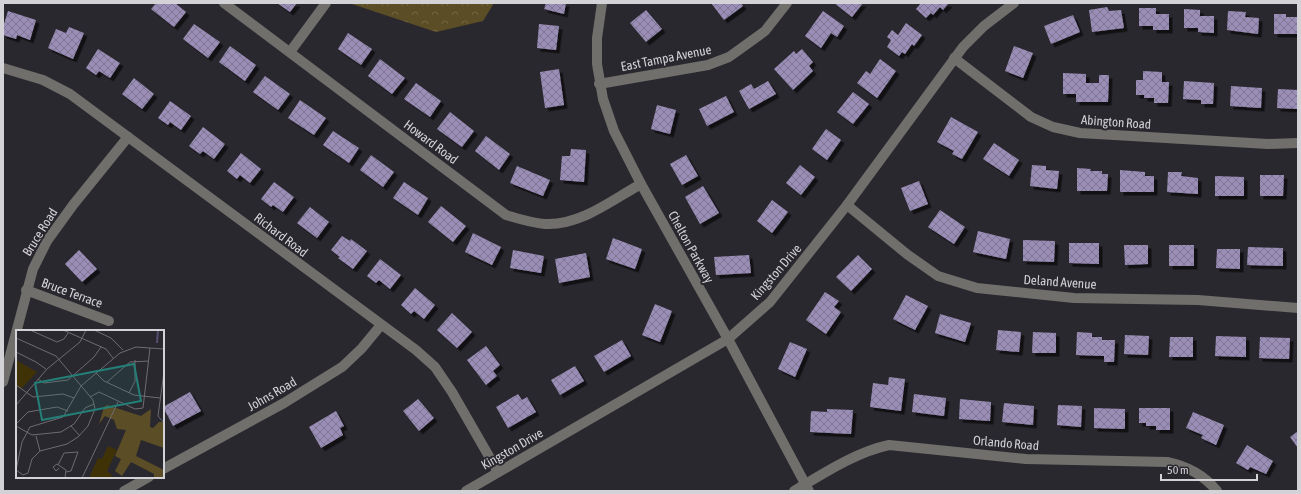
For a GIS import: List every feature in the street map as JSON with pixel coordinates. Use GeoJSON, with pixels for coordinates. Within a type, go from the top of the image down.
{"type":"FeatureCollection","features":[{"type":"Feature","properties":{"kind":"street","name":"Howard Road"},"geometry":{"type":"LineString","coordinates":[[224,3],[506,215],[546,224],[565,222],[583,217],[641,184]]}},
{"type":"Feature","properties":{"kind":"street"},"geometry":{"type":"LineString","coordinates":[[290,52],[326,3]]}},
{"type":"Feature","properties":{"kind":"street","name":"Chelton Parkway"},"geometry":{"type":"LineString","coordinates":[[602,3],[596,38],[599,84],[614,131],[641,184],[728,339],[807,488]]}},
{"type":"Feature","properties":{"kind":"street","name":"East Tampa Avenue"},"geometry":{"type":"LineString","coordinates":[[599,84],[708,65],[729,57],[765,31],[787,3]]}},
{"type":"Feature","properties":{"kind":"street","name":"Kingston Drive"},"geometry":{"type":"LineString","coordinates":[[466,491],[728,339],[770,302],[847,205],[954,58],[984,26],[1014,3]]}},
{"type":"Feature","properties":{"kind":"street","name":"Abington Road"},"geometry":{"type":"LineString","coordinates":[[954,58],[1031,116],[1053,127],[1080,133],[1268,144],[1298,143]]}},
{"type":"Feature","properties":{"kind":"street","name":"Richard Road"},"geometry":{"type":"LineString","coordinates":[[3,68],[43,80],[70,94],[416,350],[435,367],[452,392],[498,472]]}},
{"type":"Feature","properties":{"kind":"street","name":"Bruce Road"},"geometry":{"type":"LineString","coordinates":[[3,382],[26,290],[33,269],[47,242],[72,205],[128,137]]}},
{"type":"Feature","properties":{"kind":"street","name":"Deland Avenue"},"geometry":{"type":"LineString","coordinates":[[847,205],[908,255],[938,276],[977,288],[1074,298],[1198,300],[1298,308]]}},
{"type":"Feature","properties":{"kind":"street","name":"Bruce Terrace"},"geometry":{"type":"LineString","coordinates":[[26,290],[109,321]]}},
{"type":"Feature","properties":{"kind":"street","name":"Johns Road"},"geometry":{"type":"LineString","coordinates":[[164,468],[284,403],[342,367],[362,348],[381,325]]}},
{"type":"Feature","properties":{"kind":"street","name":"Orlando Road"},"geometry":{"type":"LineString","coordinates":[[794,491],[807,488],[874,448],[890,445],[1026,459],[1168,462],[1182,465],[1198,473],[1217,491]]}},
{"type":"Feature","properties":{"kind":"street"},"geometry":{"type":"LineString","coordinates":[[124,491],[147,478]]}},
{"type":"Feature","properties":{"kind":"green space"},"geometry":{"type":"Polygon","coordinates":[[[349,3],[494,3],[483,21],[436,32],[349,3]]]}},
{"type":"Feature","properties":{"kind":"building"},"geometry":{"type":"Polygon","coordinates":[[[156,3],[175,3],[186,12],[174,27],[151,9],[156,3]]]}},
{"type":"Feature","properties":{"kind":"building"},"geometry":{"type":"Polygon","coordinates":[[[277,3],[297,3],[290,12],[277,3]]]}},
{"type":"Feature","properties":{"kind":"building"},"geometry":{"type":"Polygon","coordinates":[[[546,3],[566,3],[564,14],[544,9],[546,3]]]}},
{"type":"Feature","properties":{"kind":"building"},"geometry":{"type":"Polygon","coordinates":[[[711,3],[741,3],[743,6],[724,20],[711,3]]]}},
{"type":"Feature","properties":{"kind":"building"},"geometry":{"type":"Polygon","coordinates":[[[834,3],[863,3],[852,17],[834,3]]]}},
{"type":"Feature","properties":{"kind":"building"},"geometry":{"type":"Polygon","coordinates":[[[921,3],[949,3],[943,10],[940,7],[933,15],[931,13],[926,18],[916,9],[921,3]]]}},
{"type":"Feature","properties":{"kind":"building"},"geometry":{"type":"Polygon","coordinates":[[[1107,7],[1109,11],[1121,10],[1124,28],[1092,32],[1089,10],[1107,7]]]}},
{"type":"Feature","properties":{"kind":"building"},"geometry":{"type":"Polygon","coordinates":[[[1139,8],[1156,8],[1156,14],[1169,14],[1169,30],[1153,30],[1153,26],[1139,26],[1139,8]]]}},
{"type":"Feature","properties":{"kind":"building"},"geometry":{"type":"Polygon","coordinates":[[[1184,9],[1200,10],[1200,16],[1214,16],[1214,33],[1198,32],[1198,28],[1184,28],[1184,9]]]}},
{"type":"Feature","properties":{"kind":"building"},"geometry":{"type":"Polygon","coordinates":[[[646,10],[662,29],[646,42],[630,23],[646,10]]]}},
{"type":"Feature","properties":{"kind":"building"},"geometry":{"type":"Polygon","coordinates":[[[8,11],[36,20],[30,40],[17,35],[16,39],[3,35],[3,27],[8,11]]]}},
{"type":"Feature","properties":{"kind":"building"},"geometry":{"type":"Polygon","coordinates":[[[823,11],[844,26],[837,37],[831,33],[821,48],[805,36],[823,11]]]}},
{"type":"Feature","properties":{"kind":"building"},"geometry":{"type":"Polygon","coordinates":[[[1228,11],[1246,12],[1245,17],[1259,18],[1258,34],[1227,30],[1228,11]]]}},
{"type":"Feature","properties":{"kind":"building"},"geometry":{"type":"Polygon","coordinates":[[[1274,14],[1286,14],[1286,17],[1298,17],[1298,34],[1274,34],[1274,14]]]}},
{"type":"Feature","properties":{"kind":"building"},"geometry":{"type":"Polygon","coordinates":[[[1073,15],[1080,32],[1051,44],[1044,26],[1073,15]]]}},
{"type":"Feature","properties":{"kind":"building"},"geometry":{"type":"Polygon","coordinates":[[[906,23],[922,35],[914,46],[912,44],[905,54],[902,52],[899,56],[887,47],[891,40],[887,37],[892,30],[898,35],[906,23]]]}},
{"type":"Feature","properties":{"kind":"building"},"geometry":{"type":"Polygon","coordinates":[[[194,24],[220,42],[208,58],[183,39],[194,24]]]}},
{"type":"Feature","properties":{"kind":"building"},"geometry":{"type":"Polygon","coordinates":[[[539,24],[559,26],[556,50],[537,48],[539,24]]]}},
{"type":"Feature","properties":{"kind":"building"},"geometry":{"type":"Polygon","coordinates":[[[69,27],[84,33],[73,59],[48,48],[56,29],[66,33],[69,27]]]}},
{"type":"Feature","properties":{"kind":"building"},"geometry":{"type":"Polygon","coordinates":[[[348,33],[372,49],[361,65],[338,49],[348,33]]]}},
{"type":"Feature","properties":{"kind":"building"},"geometry":{"type":"Polygon","coordinates":[[[230,46],[256,65],[245,81],[219,62],[230,46]]]}},
{"type":"Feature","properties":{"kind":"building"},"geometry":{"type":"Polygon","coordinates":[[[1014,46],[1033,53],[1023,78],[1005,71],[1014,46]]]}},
{"type":"Feature","properties":{"kind":"building"},"geometry":{"type":"Polygon","coordinates":[[[98,49],[120,63],[110,78],[99,71],[96,75],[86,68],[98,49]]]}},
{"type":"Feature","properties":{"kind":"building"},"geometry":{"type":"Polygon","coordinates":[[[802,49],[813,62],[809,66],[813,71],[793,90],[774,69],[794,51],[796,54],[802,49]]]}},
{"type":"Feature","properties":{"kind":"building"},"geometry":{"type":"Polygon","coordinates":[[[380,59],[405,78],[392,94],[368,76],[380,59]]]}},
{"type":"Feature","properties":{"kind":"building"},"geometry":{"type":"Polygon","coordinates":[[[880,59],[896,71],[877,98],[857,83],[866,71],[870,74],[880,59]]]}},
{"type":"Feature","properties":{"kind":"building"},"geometry":{"type":"Polygon","coordinates":[[[559,69],[564,105],[545,108],[540,72],[559,69]]]}},
{"type":"Feature","properties":{"kind":"building"},"geometry":{"type":"Polygon","coordinates":[[[1143,71],[1162,72],[1162,82],[1169,82],[1168,103],[1154,103],[1154,98],[1144,98],[1144,95],[1136,95],[1136,80],[1143,80],[1143,71]]]}},
{"type":"Feature","properties":{"kind":"building"},"geometry":{"type":"Polygon","coordinates":[[[1063,73],[1086,74],[1086,83],[1099,83],[1099,75],[1109,75],[1108,102],[1076,102],[1076,94],[1063,94],[1063,73]]]}},
{"type":"Feature","properties":{"kind":"building"},"geometry":{"type":"Polygon","coordinates":[[[265,76],[290,94],[278,110],[253,92],[265,76]]]}},
{"type":"Feature","properties":{"kind":"building"},"geometry":{"type":"Polygon","coordinates":[[[134,78],[154,94],[142,109],[122,94],[134,78]]]}},
{"type":"Feature","properties":{"kind":"building"},"geometry":{"type":"Polygon","coordinates":[[[768,81],[776,94],[749,109],[739,91],[751,84],[754,89],[768,81]]]}},
{"type":"Feature","properties":{"kind":"building"},"geometry":{"type":"Polygon","coordinates":[[[1184,81],[1214,83],[1213,104],[1201,104],[1201,100],[1183,99],[1184,81]]]}},
{"type":"Feature","properties":{"kind":"building"},"geometry":{"type":"Polygon","coordinates":[[[416,83],[441,101],[430,117],[404,99],[416,83]]]}},
{"type":"Feature","properties":{"kind":"building"},"geometry":{"type":"Polygon","coordinates":[[[1231,86],[1262,88],[1261,108],[1230,106],[1231,86]]]}},
{"type":"Feature","properties":{"kind":"building"},"geometry":{"type":"Polygon","coordinates":[[[1278,89],[1298,90],[1298,109],[1277,108],[1278,89]]]}},
{"type":"Feature","properties":{"kind":"building"},"geometry":{"type":"Polygon","coordinates":[[[853,92],[869,104],[853,124],[837,112],[853,92]]]}},
{"type":"Feature","properties":{"kind":"building"},"geometry":{"type":"Polygon","coordinates":[[[726,96],[734,112],[707,126],[699,109],[726,96]]]}},
{"type":"Feature","properties":{"kind":"building"},"geometry":{"type":"Polygon","coordinates":[[[300,100],[326,118],[314,135],[288,118],[300,100]]]}},
{"type":"Feature","properties":{"kind":"building"},"geometry":{"type":"Polygon","coordinates":[[[170,101],[191,116],[181,130],[170,122],[168,125],[158,118],[170,101]]]}},
{"type":"Feature","properties":{"kind":"building"},"geometry":{"type":"Polygon","coordinates":[[[657,105],[676,110],[670,134],[651,129],[657,105]]]}},
{"type":"Feature","properties":{"kind":"building"},"geometry":{"type":"Polygon","coordinates":[[[450,112],[474,131],[462,147],[437,129],[450,112]]]}},
{"type":"Feature","properties":{"kind":"building"},"geometry":{"type":"Polygon","coordinates":[[[951,117],[978,132],[962,159],[952,154],[954,151],[937,142],[951,117]]]}},
{"type":"Feature","properties":{"kind":"building"},"geometry":{"type":"Polygon","coordinates":[[[203,127],[225,144],[214,159],[203,151],[200,154],[189,146],[203,127]]]}},
{"type":"Feature","properties":{"kind":"building"},"geometry":{"type":"Polygon","coordinates":[[[826,129],[841,140],[827,160],[812,149],[826,129]]]}},
{"type":"Feature","properties":{"kind":"building"},"geometry":{"type":"Polygon","coordinates":[[[333,131],[359,148],[349,163],[323,145],[333,131]]]}},
{"type":"Feature","properties":{"kind":"building"},"geometry":{"type":"Polygon","coordinates":[[[486,136],[510,154],[499,170],[475,151],[486,136]]]}},
{"type":"Feature","properties":{"kind":"building"},"geometry":{"type":"Polygon","coordinates":[[[994,143],[1019,160],[1009,176],[983,159],[994,143]]]}},
{"type":"Feature","properties":{"kind":"building"},"geometry":{"type":"Polygon","coordinates":[[[571,149],[586,150],[584,182],[560,180],[562,156],[570,156],[571,149]]]}},
{"type":"Feature","properties":{"kind":"building"},"geometry":{"type":"Polygon","coordinates":[[[241,153],[261,169],[250,183],[240,175],[237,179],[227,171],[241,153]]]}},
{"type":"Feature","properties":{"kind":"building"},"geometry":{"type":"Polygon","coordinates":[[[371,155],[394,172],[383,187],[360,170],[371,155]]]}},
{"type":"Feature","properties":{"kind":"building"},"geometry":{"type":"Polygon","coordinates":[[[686,155],[698,176],[682,185],[670,164],[686,155]]]}},
{"type":"Feature","properties":{"kind":"building"},"geometry":{"type":"Polygon","coordinates":[[[800,165],[815,177],[801,195],[786,183],[800,165]]]}},
{"type":"Feature","properties":{"kind":"building"},"geometry":{"type":"Polygon","coordinates":[[[1032,165],[1046,166],[1046,170],[1059,171],[1057,189],[1030,186],[1032,165]]]}},
{"type":"Feature","properties":{"kind":"building"},"geometry":{"type":"Polygon","coordinates":[[[517,166],[550,180],[543,196],[510,183],[517,166]]]}},
{"type":"Feature","properties":{"kind":"building"},"geometry":{"type":"Polygon","coordinates":[[[1077,168],[1091,169],[1090,171],[1102,171],[1102,174],[1108,174],[1107,191],[1077,191],[1077,168]]]}},
{"type":"Feature","properties":{"kind":"building"},"geometry":{"type":"Polygon","coordinates":[[[1120,170],[1145,172],[1145,176],[1154,176],[1154,192],[1120,192],[1120,170]]]}},
{"type":"Feature","properties":{"kind":"building"},"geometry":{"type":"Polygon","coordinates":[[[1168,172],[1182,172],[1181,176],[1198,178],[1198,194],[1167,192],[1168,172]]]}},
{"type":"Feature","properties":{"kind":"building"},"geometry":{"type":"Polygon","coordinates":[[[1260,175],[1284,175],[1283,196],[1260,196],[1260,175]]]}},
{"type":"Feature","properties":{"kind":"building"},"geometry":{"type":"Polygon","coordinates":[[[1215,176],[1244,177],[1244,196],[1215,196],[1215,176]]]}},
{"type":"Feature","properties":{"kind":"building"},"geometry":{"type":"Polygon","coordinates":[[[919,181],[928,204],[910,211],[901,188],[919,181]]]}},
{"type":"Feature","properties":{"kind":"building"},"geometry":{"type":"Polygon","coordinates":[[[274,182],[294,197],[283,212],[273,205],[271,207],[261,199],[274,182]]]}},
{"type":"Feature","properties":{"kind":"building"},"geometry":{"type":"Polygon","coordinates":[[[404,182],[428,198],[418,215],[393,198],[404,182]]]}},
{"type":"Feature","properties":{"kind":"building"},"geometry":{"type":"Polygon","coordinates":[[[703,186],[719,213],[700,224],[685,197],[703,186]]]}},
{"type":"Feature","properties":{"kind":"building"},"geometry":{"type":"Polygon","coordinates":[[[772,200],[788,212],[772,233],[757,221],[772,200]]]}},
{"type":"Feature","properties":{"kind":"building"},"geometry":{"type":"Polygon","coordinates":[[[441,206],[466,226],[453,242],[428,222],[441,206]]]}},
{"type":"Feature","properties":{"kind":"building"},"geometry":{"type":"Polygon","coordinates":[[[310,207],[329,222],[317,238],[297,223],[310,207]]]}},
{"type":"Feature","properties":{"kind":"building"},"geometry":{"type":"Polygon","coordinates":[[[940,210],[965,227],[954,244],[928,227],[940,210]]]}},
{"type":"Feature","properties":{"kind":"building"},"geometry":{"type":"Polygon","coordinates":[[[978,231],[1010,239],[1006,259],[973,252],[978,231]]]}},
{"type":"Feature","properties":{"kind":"building"},"geometry":{"type":"Polygon","coordinates":[[[473,233],[501,247],[492,265],[465,252],[473,233]]]}},
{"type":"Feature","properties":{"kind":"building"},"geometry":{"type":"Polygon","coordinates":[[[342,236],[350,241],[351,239],[367,251],[353,269],[338,258],[340,257],[331,250],[342,236]]]}},
{"type":"Feature","properties":{"kind":"building"},"geometry":{"type":"Polygon","coordinates":[[[613,238],[642,249],[635,269],[606,259],[613,238]]]}},
{"type":"Feature","properties":{"kind":"building"},"geometry":{"type":"Polygon","coordinates":[[[1023,240],[1055,241],[1054,262],[1023,261],[1023,240]]]}},
{"type":"Feature","properties":{"kind":"building"},"geometry":{"type":"Polygon","coordinates":[[[1069,243],[1099,243],[1099,264],[1069,263],[1069,243]]]}},
{"type":"Feature","properties":{"kind":"building"},"geometry":{"type":"Polygon","coordinates":[[[1124,245],[1148,245],[1148,264],[1125,265],[1124,245]]]}},
{"type":"Feature","properties":{"kind":"building"},"geometry":{"type":"Polygon","coordinates":[[[1169,245],[1194,245],[1194,266],[1169,266],[1169,245]]]}},
{"type":"Feature","properties":{"kind":"building"},"geometry":{"type":"Polygon","coordinates":[[[1248,247],[1283,248],[1283,266],[1247,265],[1248,247]]]}},
{"type":"Feature","properties":{"kind":"building"},"geometry":{"type":"Polygon","coordinates":[[[1217,249],[1240,249],[1240,269],[1216,268],[1217,249]]]}},
{"type":"Feature","properties":{"kind":"building"},"geometry":{"type":"Polygon","coordinates":[[[79,250],[97,269],[82,282],[65,264],[79,250]]]}},
{"type":"Feature","properties":{"kind":"building"},"geometry":{"type":"Polygon","coordinates":[[[513,250],[544,256],[541,273],[510,268],[513,250]]]}},
{"type":"Feature","properties":{"kind":"building"},"geometry":{"type":"Polygon","coordinates":[[[586,253],[590,277],[559,283],[555,259],[586,253]]]}},
{"type":"Feature","properties":{"kind":"building"},"geometry":{"type":"Polygon","coordinates":[[[749,255],[751,273],[716,275],[714,257],[749,255]]]}},
{"type":"Feature","properties":{"kind":"building"},"geometry":{"type":"Polygon","coordinates":[[[858,255],[872,269],[851,291],[836,277],[858,255]]]}},
{"type":"Feature","properties":{"kind":"building"},"geometry":{"type":"Polygon","coordinates":[[[380,259],[401,275],[390,289],[379,280],[376,283],[367,276],[380,259]]]}},
{"type":"Feature","properties":{"kind":"building"},"geometry":{"type":"Polygon","coordinates":[[[415,288],[435,305],[424,319],[414,311],[411,314],[401,305],[415,288]]]}},
{"type":"Feature","properties":{"kind":"building"},"geometry":{"type":"Polygon","coordinates":[[[825,292],[839,301],[834,307],[841,312],[826,334],[806,320],[825,292]]]}},
{"type":"Feature","properties":{"kind":"building"},"geometry":{"type":"Polygon","coordinates":[[[906,295],[928,306],[915,330],[893,319],[906,295]]]}},
{"type":"Feature","properties":{"kind":"building"},"geometry":{"type":"Polygon","coordinates":[[[655,304],[672,311],[660,342],[642,335],[655,304]]]}},
{"type":"Feature","properties":{"kind":"building"},"geometry":{"type":"Polygon","coordinates":[[[452,313],[472,332],[457,348],[437,330],[452,313]]]}},
{"type":"Feature","properties":{"kind":"building"},"geometry":{"type":"Polygon","coordinates":[[[940,314],[971,323],[965,342],[935,333],[940,314]]]}},
{"type":"Feature","properties":{"kind":"building"},"geometry":{"type":"Polygon","coordinates":[[[998,330],[1021,332],[1019,352],[996,350],[998,330]]]}},
{"type":"Feature","properties":{"kind":"building"},"geometry":{"type":"Polygon","coordinates":[[[1033,332],[1056,333],[1056,353],[1032,353],[1033,332]]]}},
{"type":"Feature","properties":{"kind":"building"},"geometry":{"type":"Polygon","coordinates":[[[1077,332],[1092,333],[1092,337],[1102,337],[1102,340],[1115,340],[1114,362],[1104,362],[1104,356],[1076,355],[1077,332]]]}},
{"type":"Feature","properties":{"kind":"building"},"geometry":{"type":"Polygon","coordinates":[[[1125,335],[1149,336],[1148,355],[1124,354],[1125,335]]]}},
{"type":"Feature","properties":{"kind":"building"},"geometry":{"type":"Polygon","coordinates":[[[1216,336],[1246,337],[1246,357],[1215,356],[1216,336]]]}},
{"type":"Feature","properties":{"kind":"building"},"geometry":{"type":"Polygon","coordinates":[[[1170,337],[1193,337],[1193,357],[1169,357],[1170,337]]]}},
{"type":"Feature","properties":{"kind":"building"},"geometry":{"type":"Polygon","coordinates":[[[1260,337],[1290,338],[1289,359],[1259,358],[1260,337]]]}},
{"type":"Feature","properties":{"kind":"building"},"geometry":{"type":"Polygon","coordinates":[[[622,340],[631,356],[604,372],[594,356],[622,340]]]}},
{"type":"Feature","properties":{"kind":"building"},"geometry":{"type":"Polygon","coordinates":[[[790,342],[807,349],[795,377],[778,369],[790,342]]]}},
{"type":"Feature","properties":{"kind":"building"},"geometry":{"type":"Polygon","coordinates":[[[486,346],[500,365],[493,371],[497,376],[486,385],[467,360],[486,346]]]}},
{"type":"Feature","properties":{"kind":"building"},"geometry":{"type":"Polygon","coordinates":[[[575,366],[584,381],[560,395],[551,380],[575,366]]]}},
{"type":"Feature","properties":{"kind":"building"},"geometry":{"type":"Polygon","coordinates":[[[889,377],[905,379],[901,411],[870,407],[873,383],[888,385],[889,377]]]}},
{"type":"Feature","properties":{"kind":"building"},"geometry":{"type":"Polygon","coordinates":[[[190,392],[201,411],[173,426],[164,406],[190,392]]]}},
{"type":"Feature","properties":{"kind":"building"},"geometry":{"type":"Polygon","coordinates":[[[518,394],[522,400],[527,397],[536,412],[508,428],[496,407],[518,394]]]}},
{"type":"Feature","properties":{"kind":"building"},"geometry":{"type":"Polygon","coordinates":[[[914,394],[946,398],[944,416],[912,412],[914,394]]]}},
{"type":"Feature","properties":{"kind":"building"},"geometry":{"type":"Polygon","coordinates":[[[418,399],[434,418],[419,431],[403,411],[418,399]]]}},
{"type":"Feature","properties":{"kind":"building"},"geometry":{"type":"Polygon","coordinates":[[[960,399],[991,402],[990,421],[959,419],[960,399]]]}},
{"type":"Feature","properties":{"kind":"building"},"geometry":{"type":"Polygon","coordinates":[[[1004,403],[1034,406],[1033,425],[1002,422],[1004,403]]]}},
{"type":"Feature","properties":{"kind":"building"},"geometry":{"type":"Polygon","coordinates":[[[1058,405],[1082,406],[1081,427],[1057,425],[1058,405]]]}},
{"type":"Feature","properties":{"kind":"building"},"geometry":{"type":"Polygon","coordinates":[[[1094,408],[1125,409],[1125,429],[1094,428],[1094,408]]]}},
{"type":"Feature","properties":{"kind":"building"},"geometry":{"type":"Polygon","coordinates":[[[1139,408],[1170,408],[1170,430],[1156,430],[1156,426],[1146,426],[1146,423],[1139,423],[1139,408]]]}},
{"type":"Feature","properties":{"kind":"building"},"geometry":{"type":"Polygon","coordinates":[[[827,409],[853,410],[851,434],[810,432],[811,411],[827,412],[827,409]]]}},
{"type":"Feature","properties":{"kind":"building"},"geometry":{"type":"Polygon","coordinates":[[[336,411],[344,426],[340,428],[343,435],[321,448],[309,427],[336,411]]]}},
{"type":"Feature","properties":{"kind":"building"},"geometry":{"type":"Polygon","coordinates":[[[1193,412],[1224,425],[1216,445],[1201,438],[1203,435],[1186,428],[1193,412]]]}},
{"type":"Feature","properties":{"kind":"building"},"geometry":{"type":"Polygon","coordinates":[[[1298,431],[1298,448],[1290,437],[1298,431]]]}},
{"type":"Feature","properties":{"kind":"building"},"geometry":{"type":"Polygon","coordinates":[[[1247,445],[1273,461],[1266,474],[1250,467],[1248,470],[1236,463],[1247,445]]]}}]}
